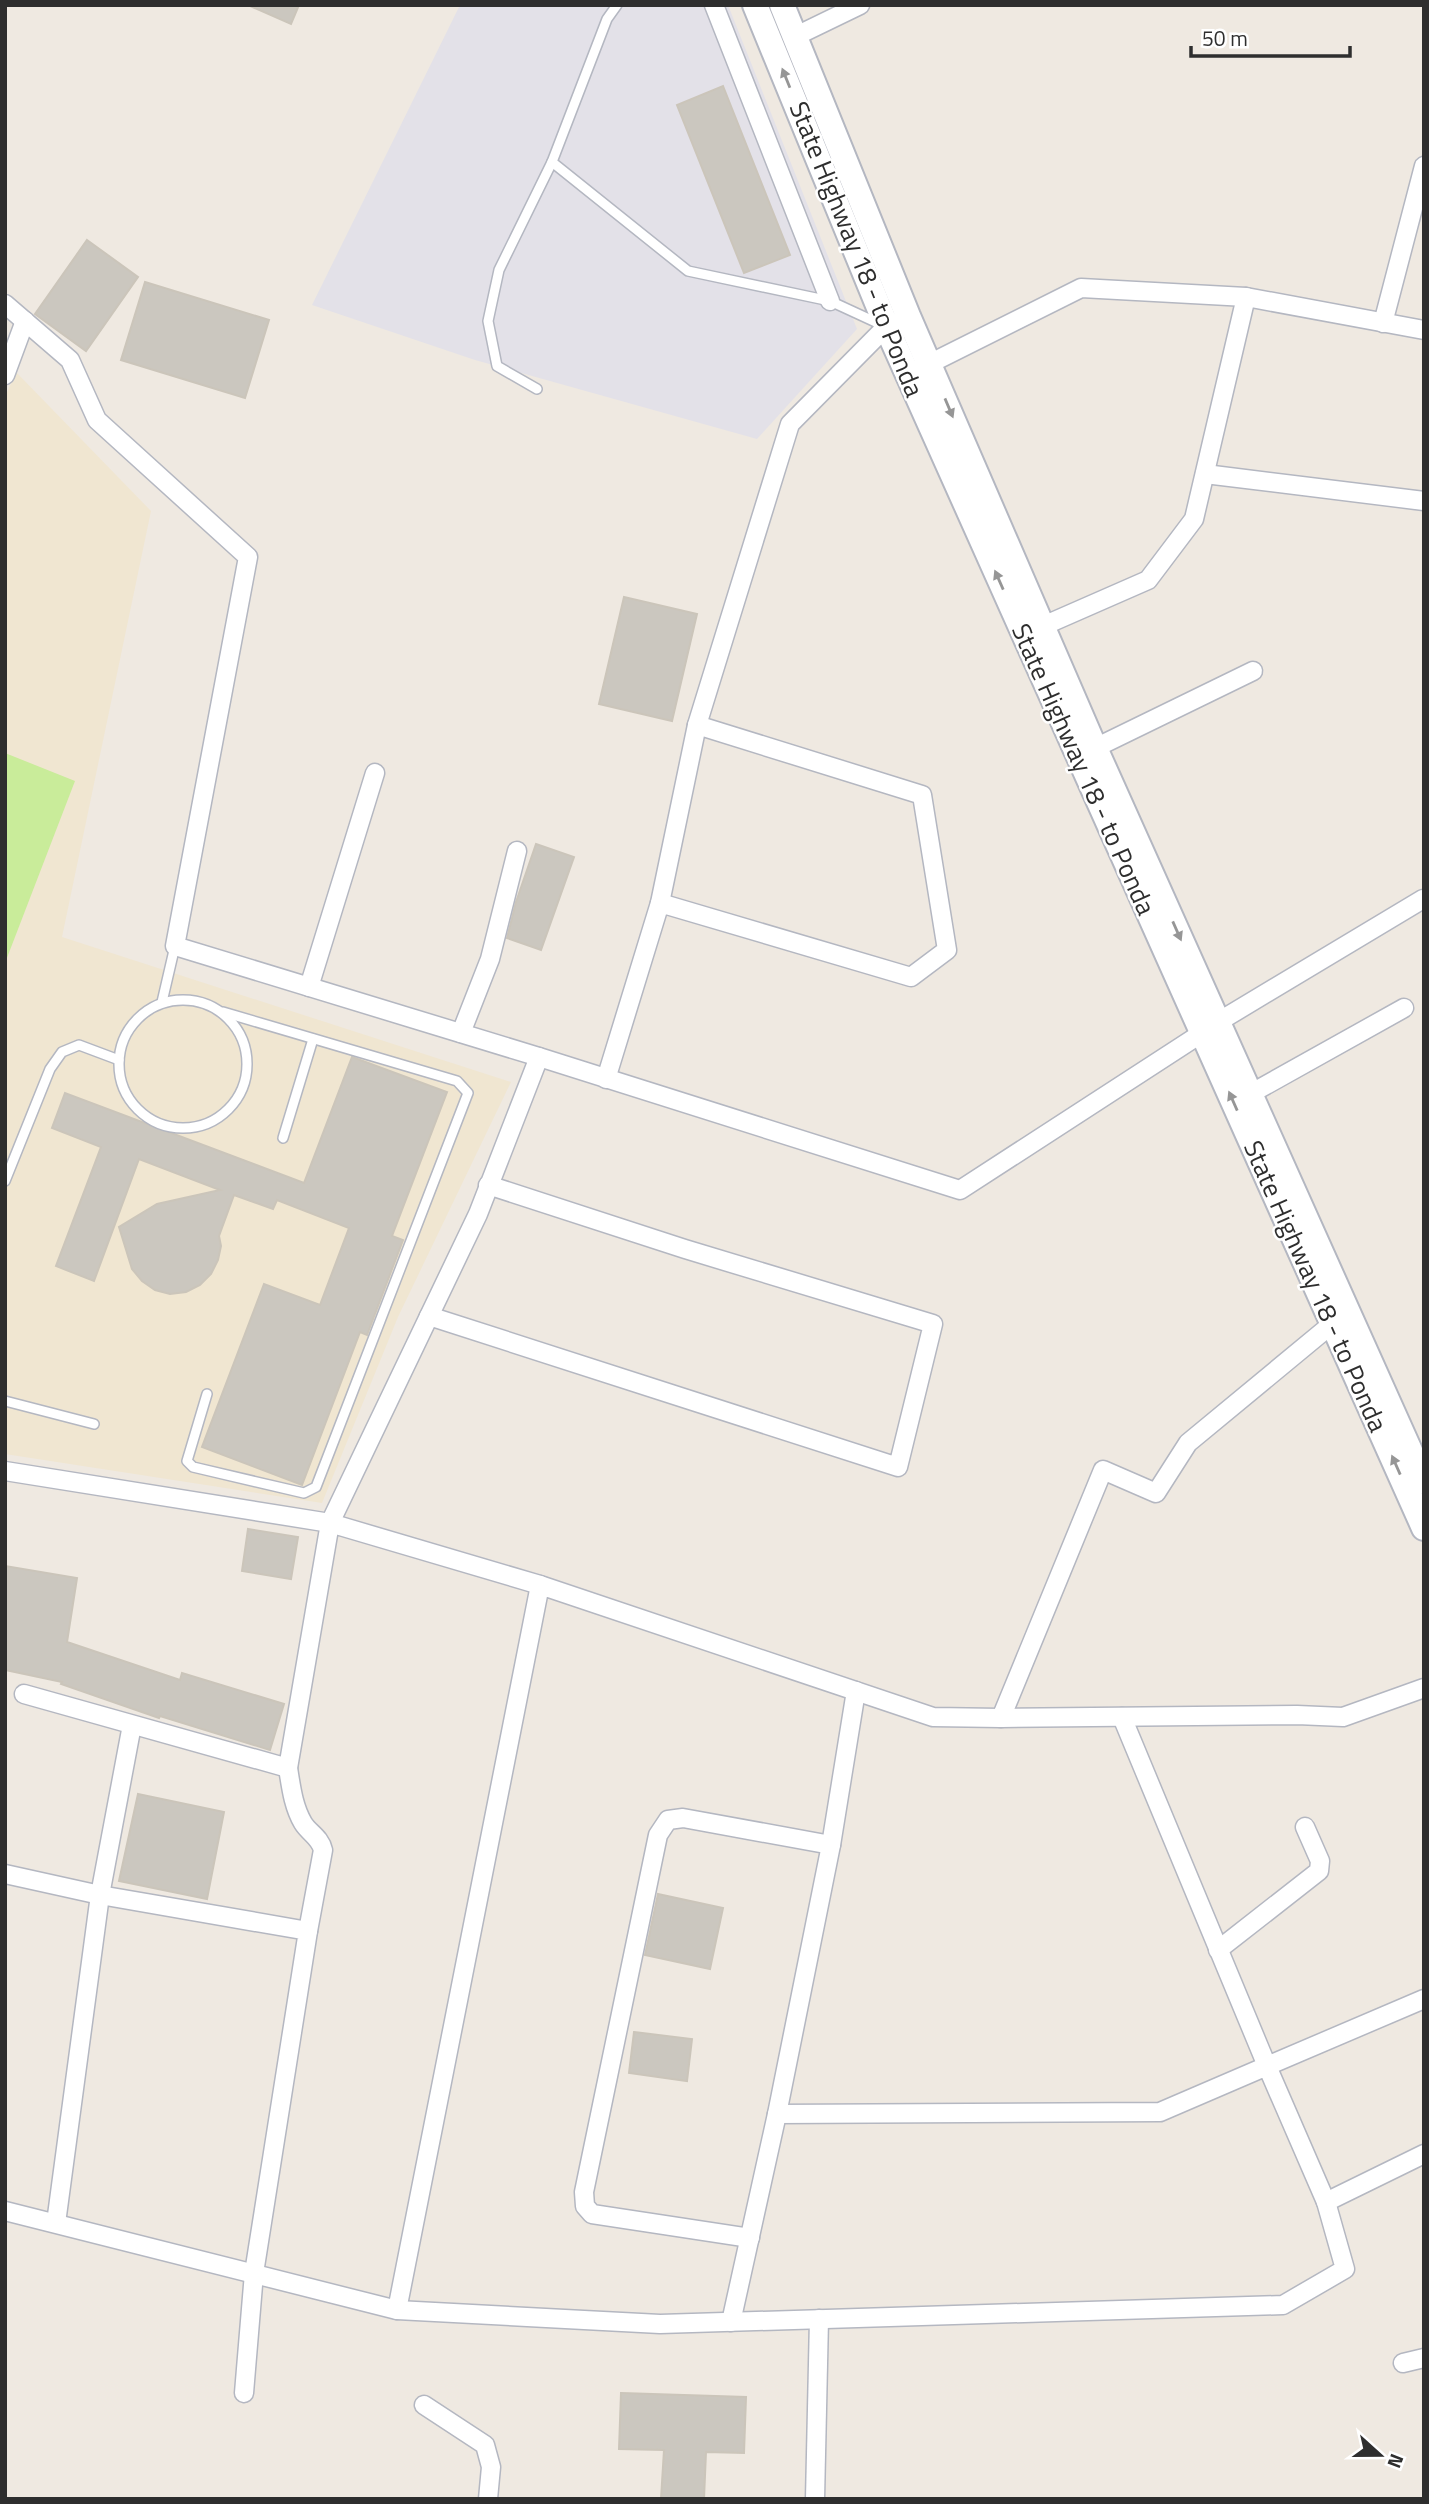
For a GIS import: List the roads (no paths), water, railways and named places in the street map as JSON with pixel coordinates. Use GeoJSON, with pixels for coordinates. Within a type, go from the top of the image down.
{"type":"FeatureCollection","features":[{"type":"Feature","properties":{"kind":"main road","name":"State Highway 18 - to Ponda"},"geometry":{"type":"LineString","coordinates":[[755,5],[897,322],[930,364],[1095,748],[1332,1324],[1424,1528]]}},
{"type":"Feature","properties":{"kind":"main road","name":"State Highway 18 - to Ponda"},"geometry":{"type":"LineString","coordinates":[[782,5],[796,36],[897,322],[907,374],[1210,1028],[1250,1094],[1424,1482]]}},
{"type":"Feature","properties":{"kind":"street"},"geometry":{"type":"LineString","coordinates":[[714,5],[830,301]]}},
{"type":"Feature","properties":{"kind":"street"},"geometry":{"type":"LineString","coordinates":[[796,36],[860,5]]}},
{"type":"Feature","properties":{"kind":"street"},"geometry":{"type":"LineString","coordinates":[[1383,323],[1424,166]]}},
{"type":"Feature","properties":{"kind":"street"},"geometry":{"type":"LineString","coordinates":[[907,374],[1081,288],[1246,297],[1424,330]]}},
{"type":"Feature","properties":{"kind":"street"},"geometry":{"type":"LineString","coordinates":[[1043,626],[1148,580],[1194,519],[1246,297]]}},
{"type":"Feature","properties":{"kind":"street"},"geometry":{"type":"LineString","coordinates":[[5,304],[70,360],[97,420],[248,557],[175,946],[960,1190],[1210,1028],[1423,899]]}},
{"type":"Feature","properties":{"kind":"street"},"geometry":{"type":"LineString","coordinates":[[5,376],[26,321]]}},
{"type":"Feature","properties":{"kind":"street"},"geometry":{"type":"LineString","coordinates":[[606,1079],[660,903],[697,725],[790,424],[897,322]]}},
{"type":"Feature","properties":{"kind":"street"},"geometry":{"type":"LineString","coordinates":[[1205,474],[1424,501]]}},
{"type":"Feature","properties":{"kind":"street"},"geometry":{"type":"LineString","coordinates":[[1095,748],[1253,671]]}},
{"type":"Feature","properties":{"kind":"street"},"geometry":{"type":"LineString","coordinates":[[660,903],[911,977],[947,950],[922,795],[697,725]]}},
{"type":"Feature","properties":{"kind":"street"},"geometry":{"type":"LineString","coordinates":[[309,987],[375,773]]}},
{"type":"Feature","properties":{"kind":"street"},"geometry":{"type":"LineString","coordinates":[[461,1033],[490,959],[517,851]]}},
{"type":"Feature","properties":{"kind":"street"},"geometry":{"type":"LineString","coordinates":[[1250,1094],[1404,1008]]}},
{"type":"Feature","properties":{"kind":"street"},"geometry":{"type":"LineString","coordinates":[[244,2393],[254,2273],[323,1850],[317,1838],[304,1826],[296,1808],[288,1768],[330,1523],[478,1214],[539,1057]]}},
{"type":"Feature","properties":{"kind":"street"},"geometry":{"type":"LineString","coordinates":[[429,1316],[898,1467],[933,1324],[685,1249],[488,1185]]}},
{"type":"Feature","properties":{"kind":"street"},"geometry":{"type":"LineString","coordinates":[[1001,1718],[1103,1470],[1156,1493],[1188,1443],[1332,1324]]}},
{"type":"Feature","properties":{"kind":"street"},"geometry":{"type":"LineString","coordinates":[[5,1471],[330,1523],[540,1585],[933,1717],[1343,1717],[1424,1688]]}},
{"type":"Feature","properties":{"kind":"street"},"geometry":{"type":"LineString","coordinates":[[397,2310],[540,1585]]}},
{"type":"Feature","properties":{"kind":"street"},"geometry":{"type":"LineString","coordinates":[[731,2322],[777,2114],[831,1845],[856,1691]]}},
{"type":"Feature","properties":{"kind":"street"},"geometry":{"type":"LineString","coordinates":[[24,1694],[288,1768]]}},
{"type":"Feature","properties":{"kind":"street"},"geometry":{"type":"LineString","coordinates":[[5,2211],[397,2310],[660,2324],[1283,2305],[1345,2269],[1326,2202],[1122,1717]]}},
{"type":"Feature","properties":{"kind":"street"},"geometry":{"type":"LineString","coordinates":[[56,2223],[100,1895],[132,1726]]}},
{"type":"Feature","properties":{"kind":"street"},"geometry":{"type":"LineString","coordinates":[[750,2238],[592,2214],[585,2207],[584,2192],[652,1861],[658,1835],[668,1820],[683,1818],[831,1845]]}},
{"type":"Feature","properties":{"kind":"street"},"geometry":{"type":"LineString","coordinates":[[1218,1950],[1319,1871],[1320,1861],[1305,1827]]}},
{"type":"Feature","properties":{"kind":"street"},"geometry":{"type":"LineString","coordinates":[[5,1874],[100,1895],[308,1931]]}},
{"type":"Feature","properties":{"kind":"street"},"geometry":{"type":"LineString","coordinates":[[777,2114],[1160,2112],[1424,1999]]}},
{"type":"Feature","properties":{"kind":"street"},"geometry":{"type":"LineString","coordinates":[[1326,2202],[1424,2154]]}},
{"type":"Feature","properties":{"kind":"street"},"geometry":{"type":"LineString","coordinates":[[815,2499],[819,2319]]}},
{"type":"Feature","properties":{"kind":"street"},"geometry":{"type":"LineString","coordinates":[[1403,2363],[1424,2357]]}},
{"type":"Feature","properties":{"kind":"street"},"geometry":{"type":"LineString","coordinates":[[424,2405],[485,2445],[491,2467],[488,2499]]}},
{"type":"Feature","properties":{"kind":"lane"},"geometry":{"type":"LineString","coordinates":[[537,388],[497,366],[488,321],[499,270],[552,162],[607,19],[617,5]]}},
{"type":"Feature","properties":{"kind":"lane"},"geometry":{"type":"LineString","coordinates":[[552,162],[688,271],[830,301],[897,322]]}},
{"type":"Feature","properties":{"kind":"lane"},"geometry":{"type":"LineString","coordinates":[[162,1002],[175,946]]}},
{"type":"Feature","properties":{"kind":"lane"},"geometry":{"type":"LineString","coordinates":[[207,1394],[187,1461],[192,1468],[304,1493],[316,1487],[468,1093],[457,1081],[223,1012],[204,1002],[183,998],[162,1002],[143,1013],[129,1028],[121,1048],[119,1069],[124,1090],[135,1108],[152,1121],[172,1128],[194,1128],[214,1121],[231,1108],[242,1090],[248,1069],[242,1038],[223,1012]]}},
{"type":"Feature","properties":{"kind":"lane"},"geometry":{"type":"LineString","coordinates":[[282,1138],[313,1039]]}},
{"type":"Feature","properties":{"kind":"lane"},"geometry":{"type":"LineString","coordinates":[[5,1181],[50,1069],[62,1052],[79,1045],[119,1060]]}},
{"type":"Feature","properties":{"kind":"lane"},"geometry":{"type":"LineString","coordinates":[[5,1401],[94,1424]]}}]}
